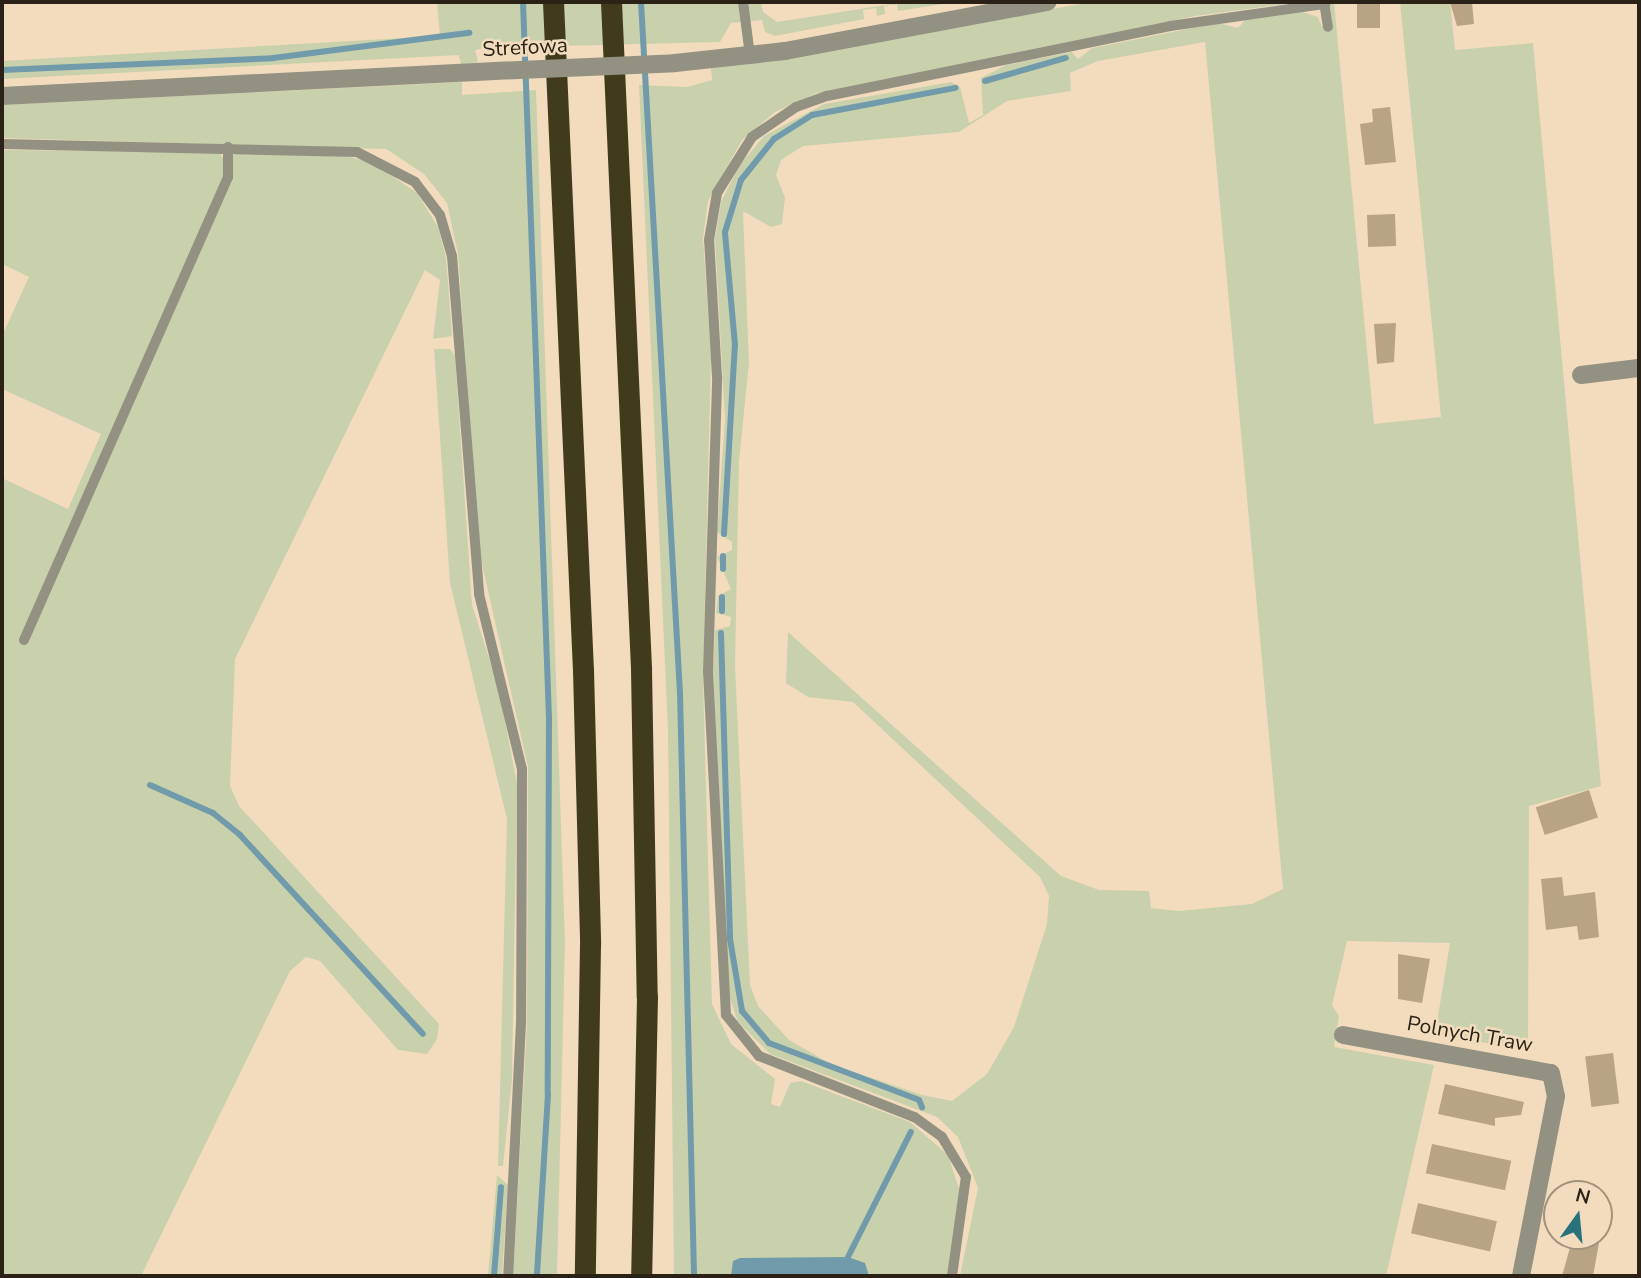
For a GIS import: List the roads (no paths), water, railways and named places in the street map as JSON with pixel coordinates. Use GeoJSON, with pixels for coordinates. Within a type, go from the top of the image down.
{"type":"FeatureCollection","features":[{"type":"Feature","properties":{"kind":"highway"},"geometry":{"type":"LineString","coordinates":[[553,2],[583,670],[590,944],[585,1276]]}},
{"type":"Feature","properties":{"kind":"highway"},"geometry":{"type":"LineString","coordinates":[[611,2],[642,683],[647,1021],[641,1276]]}},
{"type":"Feature","properties":{"kind":"street","name":"Strefowa"},"geometry":{"type":"LineString","coordinates":[[2,96],[675,63],[750,55],[1046,2]]}},
{"type":"Feature","properties":{"kind":"street"},"geometry":{"type":"LineString","coordinates":[[1581,375],[1639,368]]}},
{"type":"Feature","properties":{"kind":"street","name":"Polnych Traw"},"geometry":{"type":"LineString","coordinates":[[1343,1035],[1551,1073],[1556,1096],[1521,1276]]}},
{"type":"Feature","properties":{"kind":"lane"},"geometry":{"type":"LineString","coordinates":[[743,2],[750,55]]}},
{"type":"Feature","properties":{"kind":"lane"},"geometry":{"type":"LineString","coordinates":[[952,1276],[966,1177],[942,1137],[914,1117],[759,1056],[726,1015],[708,671],[717,377],[709,240],[717,193],[752,137],[796,107],[827,96],[1170,26],[1324,3],[1328,27]]}},
{"type":"Feature","properties":{"kind":"lane"},"geometry":{"type":"LineString","coordinates":[[2,144],[338,149],[374,157],[424,191],[447,233],[479,594],[522,769],[521,1023],[508,1276]]}},
{"type":"Feature","properties":{"kind":"lane"},"geometry":{"type":"LineString","coordinates":[[24,640],[228,177],[228,147]]}},
{"type":"Feature","properties":{"kind":"water"},"geometry":{"type":"Polygon","coordinates":[[[848,1257],[865,1263],[869,1276],[731,1276],[733,1261],[740,1258],[848,1257]]]}},
{"type":"Feature","properties":{"kind":"waterway"},"geometry":{"type":"LineString","coordinates":[[523,2],[549,718],[548,1094],[537,1276]]}},
{"type":"Feature","properties":{"kind":"waterway"},"geometry":{"type":"LineString","coordinates":[[641,2],[680,693],[694,1276]]}},
{"type":"Feature","properties":{"kind":"waterway"},"geometry":{"type":"LineString","coordinates":[[2,70],[273,58],[469,33]]}},
{"type":"Feature","properties":{"kind":"waterway"},"geometry":{"type":"LineString","coordinates":[[985,81],[1066,58]]}},
{"type":"Feature","properties":{"kind":"waterway"},"geometry":{"type":"LineString","coordinates":[[724,534],[735,345],[725,232],[741,180],[774,139],[812,115],[955,88]]}},
{"type":"Feature","properties":{"kind":"waterway"},"geometry":{"type":"LineString","coordinates":[[723,556],[723,569]]}},
{"type":"Feature","properties":{"kind":"waterway"},"geometry":{"type":"LineString","coordinates":[[722,597],[722,611]]}},
{"type":"Feature","properties":{"kind":"waterway"},"geometry":{"type":"LineString","coordinates":[[721,633],[730,939],[742,1011],[769,1043],[919,1100],[922,1107]]}},
{"type":"Feature","properties":{"kind":"waterway"},"geometry":{"type":"LineString","coordinates":[[150,785],[213,813],[240,835],[423,1034]]}},
{"type":"Feature","properties":{"kind":"waterway"},"geometry":{"type":"LineString","coordinates":[[848,1257],[911,1132]]}},
{"type":"Feature","properties":{"kind":"waterway"},"geometry":{"type":"LineString","coordinates":[[494,1276],[501,1187]]}}]}
